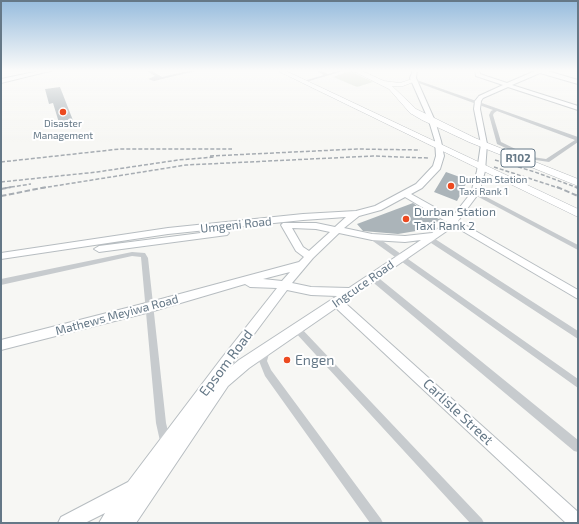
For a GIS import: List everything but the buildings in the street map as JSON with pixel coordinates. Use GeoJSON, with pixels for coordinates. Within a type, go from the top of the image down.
{"type":"FeatureCollection","features":[{"type":"Feature","properties":{"kind":"highway"},"geometry":{"type":"LineString","coordinates":[[331,94],[438,143],[444,135],[457,133]]}},
{"type":"Feature","properties":{"kind":"highway"},"geometry":{"type":"LineString","coordinates":[[398,94],[413,110],[432,121]]}},
{"type":"Feature","properties":{"kind":"highway","name":"R102"},"geometry":{"type":"LineString","coordinates":[[432,121],[457,133],[578,183]]}},
{"type":"Feature","properties":{"kind":"highway","name":"R102"},"geometry":{"type":"LineString","coordinates":[[438,143],[462,158],[578,213]]}},
{"type":"Feature","properties":{"kind":"highway"},"geometry":{"type":"LineString","coordinates":[[462,158],[483,158]]}},
{"type":"Feature","properties":{"kind":"main road"},"geometry":{"type":"LineString","coordinates":[[420,94],[432,121],[438,143]]}},
{"type":"Feature","properties":{"kind":"main road"},"geometry":{"type":"LineString","coordinates":[[484,94],[477,103],[484,144]]}},
{"type":"Feature","properties":{"kind":"main road"},"geometry":{"type":"LineString","coordinates":[[536,94],[578,108]]}},
{"type":"Feature","properties":{"kind":"main road","name":"Umgeni Road"},"geometry":{"type":"LineString","coordinates":[[1,256],[51,253],[168,235],[303,217],[356,214],[378,208],[409,193],[427,178],[436,167],[440,156],[438,143]]}},
{"type":"Feature","properties":{"kind":"main road","name":"R102"},"geometry":{"type":"LineString","coordinates":[[482,168],[484,144]]}},
{"type":"Feature","properties":{"kind":"main road","name":"Ingcuce Road"},"geometry":{"type":"LineString","coordinates":[[223,382],[238,368],[432,238],[455,219],[475,194],[482,168]]}},
{"type":"Feature","properties":{"kind":"main road"},"geometry":{"type":"LineString","coordinates":[[409,193],[521,258],[578,295]]}},
{"type":"Feature","properties":{"kind":"main road","name":"Epsom Road"},"geometry":{"type":"LineString","coordinates":[[108,523],[284,286],[310,256],[356,214]]}},
{"type":"Feature","properties":{"kind":"main road"},"geometry":{"type":"LineString","coordinates":[[286,225],[299,249],[310,256]]}},
{"type":"Feature","properties":{"kind":"main road","name":"Umgeni Road"},"geometry":{"type":"LineString","coordinates":[[168,235],[286,225],[308,225],[372,237],[405,239],[432,238]]}},
{"type":"Feature","properties":{"kind":"main road","name":"Umgeni Road"},"geometry":{"type":"LineString","coordinates":[[1,261],[21,256]]}},
{"type":"Feature","properties":{"kind":"main road"},"geometry":{"type":"LineString","coordinates":[[521,258],[578,288]]}},
{"type":"Feature","properties":{"kind":"main road","name":"Mathews Meyiwa Road"},"geometry":{"type":"LineString","coordinates":[[1,345],[301,266]]}},
{"type":"Feature","properties":{"kind":"main road","name":"Mathews Meyiwa Road"},"geometry":{"type":"LineString","coordinates":[[232,285],[264,282],[311,291],[351,292]]}},
{"type":"Feature","properties":{"kind":"main road","name":"Carlisle Street"},"geometry":{"type":"LineString","coordinates":[[337,302],[578,523]]}},
{"type":"Feature","properties":{"kind":"main road","name":"Epsom Road"},"geometry":{"type":"LineString","coordinates":[[126,523],[223,382]]}},
{"type":"Feature","properties":{"kind":"main road"},"geometry":{"type":"LineString","coordinates":[[67,523],[115,499],[136,485]]}},
{"type":"Feature","properties":{"kind":"street"},"geometry":{"type":"LineString","coordinates":[[454,94],[578,140]]}},
{"type":"Feature","properties":{"kind":"street"},"geometry":{"type":"LineString","coordinates":[[497,110],[492,112],[491,115],[499,144],[531,158],[547,161],[578,140]]}},
{"type":"Feature","properties":{"kind":"street"},"geometry":{"type":"LineString","coordinates":[[547,161],[547,166],[552,172]]}},
{"type":"Feature","properties":{"kind":"street"},"geometry":{"type":"LineString","coordinates":[[475,194],[578,248]]}},
{"type":"Feature","properties":{"kind":"street"},"geometry":{"type":"LineString","coordinates":[[372,237],[578,384]]}},
{"type":"Feature","properties":{"kind":"street"},"geometry":{"type":"LineString","coordinates":[[432,238],[578,335]]}},
{"type":"Feature","properties":{"kind":"street"},"geometry":{"type":"LineString","coordinates":[[1,282],[132,254],[141,254],[145,258],[161,423],[164,437],[168,442]]}},
{"type":"Feature","properties":{"kind":"street"},"geometry":{"type":"LineString","coordinates":[[372,277],[578,447]]}},
{"type":"Feature","properties":{"kind":"street"},"geometry":{"type":"LineString","coordinates":[[297,329],[478,523]]}},
{"type":"Feature","properties":{"kind":"street"},"geometry":{"type":"LineString","coordinates":[[266,350],[263,361],[268,374],[377,523]]}},
{"type":"Feature","properties":{"kind":"railway"},"geometry":{"type":"LineString","coordinates":[[1,162],[120,149],[232,149]]}},
{"type":"Feature","properties":{"kind":"railway"},"geometry":{"type":"LineString","coordinates":[[210,156],[357,149],[420,150]]}},
{"type":"Feature","properties":{"kind":"railway"},"geometry":{"type":"LineString","coordinates":[[42,188],[186,165],[373,156],[428,158]]}},
{"type":"Feature","properties":{"kind":"railway"},"geometry":{"type":"LineString","coordinates":[[1,182],[97,172],[178,160],[215,157]]}},
{"type":"Feature","properties":{"kind":"railway"},"geometry":{"type":"LineString","coordinates":[[495,160],[535,172],[578,188],[576,187]]}},
{"type":"Feature","properties":{"kind":"railway"},"geometry":{"type":"LineString","coordinates":[[494,167],[559,188]]}},
{"type":"Feature","properties":{"kind":"railway"},"geometry":{"type":"LineString","coordinates":[[9,187],[31,184]]}},
{"type":"Feature","properties":{"kind":"railway"},"geometry":{"type":"LineString","coordinates":[[1,189],[9,187]]}},
{"type":"Feature","properties":{"kind":"railway"},"geometry":{"type":"LineString","coordinates":[[5,188],[9,187]]}},
{"type":"Feature","properties":{"kind":"railway"},"geometry":{"type":"LineString","coordinates":[[1,196],[47,187]]}},
{"type":"Feature","properties":{"kind":"railway"},"geometry":{"type":"LineString","coordinates":[[557,187],[578,196]]}},
{"type":"Feature","properties":{"kind":"place","name":"Disaster Management"},"geometry":{"type":"Point","coordinates":[63,112]}},
{"type":"Feature","properties":{"kind":"place","name":"Durban Station Taxi Rank 1"},"geometry":{"type":"Point","coordinates":[451,186]}},
{"type":"Feature","properties":{"kind":"place","name":"Durban Station Taxi Rank 2"},"geometry":{"type":"Point","coordinates":[406,219]}},
{"type":"Feature","properties":{"kind":"place","name":"Engen"},"geometry":{"type":"Point","coordinates":[287,360]}}]}
